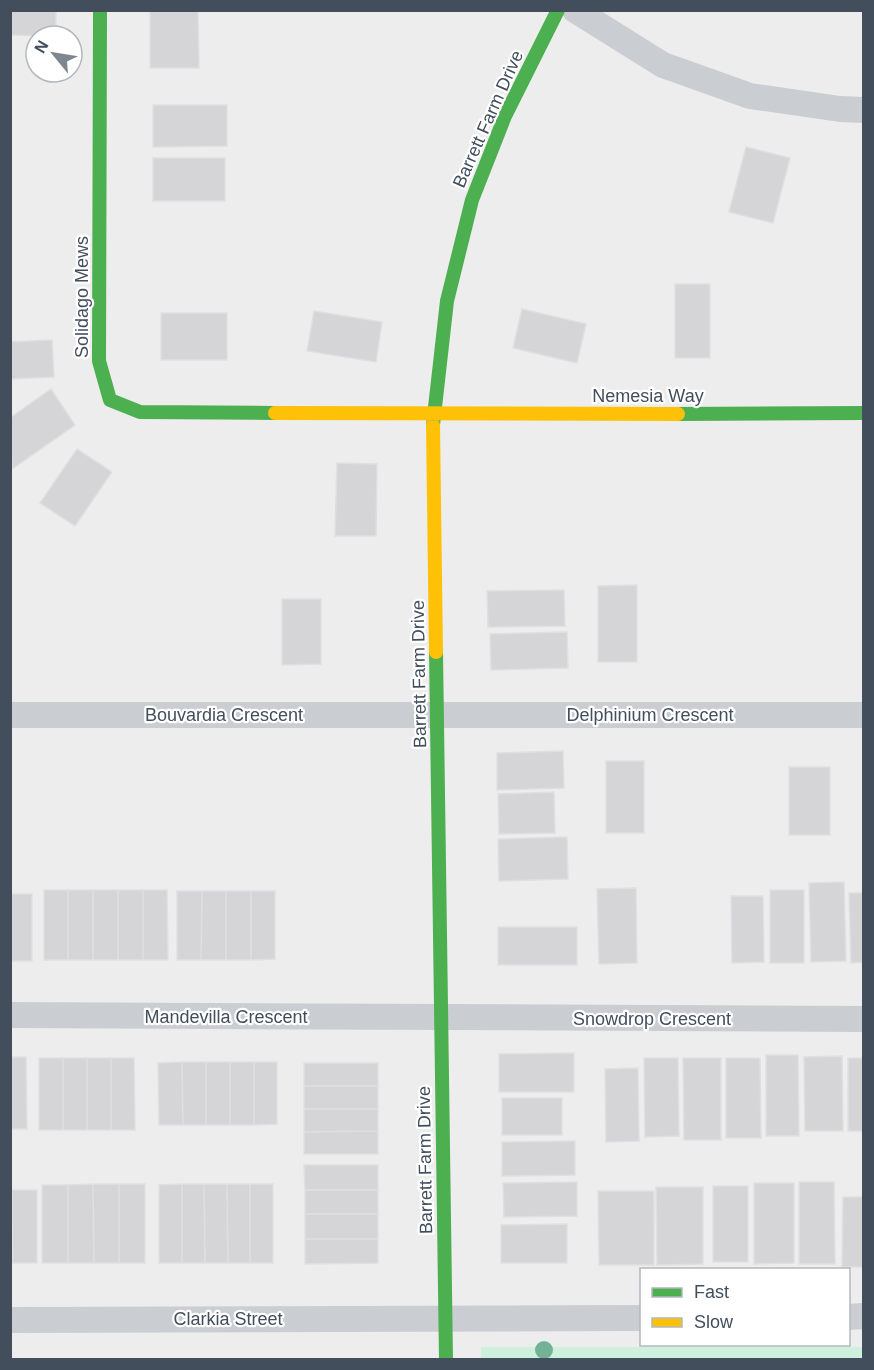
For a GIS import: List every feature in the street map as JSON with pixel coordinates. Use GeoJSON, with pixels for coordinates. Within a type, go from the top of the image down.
{"type":"FeatureCollection","features":[{"type":"Feature","properties":{"kind":"street","name":"Solidago Mews"},"geometry":{"type":"LineString","coordinates":[[100,10],[99,362],[110,400],[140,412],[433,415]]}},
{"type":"Feature","properties":{"kind":"street","name":"Barrett Farm Drive"},"geometry":{"type":"LineString","coordinates":[[446,1359],[433,415],[447,301],[472,200],[505,116],[558,10]]}},
{"type":"Feature","properties":{"kind":"street"},"geometry":{"type":"LineString","coordinates":[[575,10],[663,65],[750,96],[840,109],[864,110]]}},
{"type":"Feature","properties":{"kind":"street","name":"Nemesia Way"},"geometry":{"type":"LineString","coordinates":[[433,415],[864,413]]}},
{"type":"Feature","properties":{"kind":"street","name":"Bouvardia Crescent"},"geometry":{"type":"LineString","coordinates":[[10,715],[437,716]]}},
{"type":"Feature","properties":{"kind":"street","name":"Delphinium Crescent"},"geometry":{"type":"LineString","coordinates":[[437,716],[864,715]]}},
{"type":"Feature","properties":{"kind":"street","name":"Mandevilla Crescent"},"geometry":{"type":"LineString","coordinates":[[10,1016],[441,1019]]}},
{"type":"Feature","properties":{"kind":"street","name":"Snowdrop Crescent"},"geometry":{"type":"LineString","coordinates":[[441,1019],[864,1019]]}},
{"type":"Feature","properties":{"kind":"street"},"geometry":{"type":"LineString","coordinates":[[446,1319],[640,1318]]}},
{"type":"Feature","properties":{"kind":"street","name":"Clarkia Street"},"geometry":{"type":"LineString","coordinates":[[10,1320],[446,1319]]}},
{"type":"Feature","properties":{"kind":"green space"},"geometry":{"type":"Polygon","coordinates":[[[481,1347],[863,1347],[864,1359],[481,1360],[481,1347]]]}},
{"type":"Feature","properties":{"kind":"building"},"geometry":{"type":"Polygon","coordinates":[[[10,10],[56,10],[56,24],[24,24],[24,35],[10,35],[10,10]]]}},
{"type":"Feature","properties":{"kind":"building"},"geometry":{"type":"Polygon","coordinates":[[[150,10],[198,10],[199,68],[150,68],[150,10]]]}},
{"type":"Feature","properties":{"kind":"building"},"geometry":{"type":"Polygon","coordinates":[[[153,105],[227,105],[227,146],[153,147],[153,105]]]}},
{"type":"Feature","properties":{"kind":"building"},"geometry":{"type":"Polygon","coordinates":[[[746,147],[790,158],[773,223],[729,212],[746,147]]]}},
{"type":"Feature","properties":{"kind":"building"},"geometry":{"type":"Polygon","coordinates":[[[153,158],[225,158],[225,201],[153,201],[153,158]]]}},
{"type":"Feature","properties":{"kind":"building"},"geometry":{"type":"Polygon","coordinates":[[[675,284],[710,284],[710,358],[675,358],[675,284]]]}},
{"type":"Feature","properties":{"kind":"building"},"geometry":{"type":"Polygon","coordinates":[[[522,309],[586,324],[577,363],[513,348],[522,309]]]}},
{"type":"Feature","properties":{"kind":"building"},"geometry":{"type":"Polygon","coordinates":[[[314,311],[382,322],[376,362],[307,351],[314,311]]]}},
{"type":"Feature","properties":{"kind":"building"},"geometry":{"type":"Polygon","coordinates":[[[161,313],[227,313],[227,360],[161,360],[161,313]]]}},
{"type":"Feature","properties":{"kind":"building"},"geometry":{"type":"Polygon","coordinates":[[[52,340],[54,377],[10,379],[10,342],[52,340]]]}},
{"type":"Feature","properties":{"kind":"building"},"geometry":{"type":"Polygon","coordinates":[[[51,389],[75,425],[12,469],[10,418],[51,389]]]}},
{"type":"Feature","properties":{"kind":"building"},"geometry":{"type":"Polygon","coordinates":[[[77,449],[112,472],[75,526],[40,503],[77,449]]]}},
{"type":"Feature","properties":{"kind":"building"},"geometry":{"type":"Polygon","coordinates":[[[337,463],[377,464],[376,536],[335,536],[337,463]]]}},
{"type":"Feature","properties":{"kind":"building"},"geometry":{"type":"Polygon","coordinates":[[[637,585],[637,662],[598,662],[598,586],[637,585]]]}},
{"type":"Feature","properties":{"kind":"building"},"geometry":{"type":"Polygon","coordinates":[[[564,590],[565,626],[488,627],[487,591],[564,590]]]}},
{"type":"Feature","properties":{"kind":"building"},"geometry":{"type":"Polygon","coordinates":[[[282,599],[321,599],[321,664],[282,665],[282,599]]]}},
{"type":"Feature","properties":{"kind":"building"},"geometry":{"type":"Polygon","coordinates":[[[567,632],[568,668],[491,670],[490,634],[567,632]]]}},
{"type":"Feature","properties":{"kind":"building"},"geometry":{"type":"Polygon","coordinates":[[[563,751],[564,788],[497,790],[497,753],[563,751]]]}},
{"type":"Feature","properties":{"kind":"building"},"geometry":{"type":"Polygon","coordinates":[[[606,761],[644,761],[644,833],[606,833],[606,761]]]}},
{"type":"Feature","properties":{"kind":"building"},"geometry":{"type":"Polygon","coordinates":[[[789,767],[830,767],[830,835],[789,835],[789,767]]]}},
{"type":"Feature","properties":{"kind":"building"},"geometry":{"type":"Polygon","coordinates":[[[554,792],[555,833],[499,834],[498,794],[554,792]]]}},
{"type":"Feature","properties":{"kind":"building"},"geometry":{"type":"Polygon","coordinates":[[[567,837],[568,879],[499,881],[498,839],[567,837]]]}},
{"type":"Feature","properties":{"kind":"building"},"geometry":{"type":"Polygon","coordinates":[[[844,882],[846,961],[811,962],[809,883],[844,882]]]}},
{"type":"Feature","properties":{"kind":"building"},"geometry":{"type":"Polygon","coordinates":[[[636,888],[637,963],[599,964],[597,889],[636,888]]]}},
{"type":"Feature","properties":{"kind":"building"},"geometry":{"type":"Polygon","coordinates":[[[44,890],[68,890],[68,960],[44,960],[44,890]]]}},
{"type":"Feature","properties":{"kind":"building"},"geometry":{"type":"Polygon","coordinates":[[[68,890],[93,890],[93,960],[68,960],[68,890]]]}},
{"type":"Feature","properties":{"kind":"building"},"geometry":{"type":"Polygon","coordinates":[[[93,890],[118,890],[118,960],[93,960],[93,890]]]}},
{"type":"Feature","properties":{"kind":"building"},"geometry":{"type":"Polygon","coordinates":[[[118,890],[143,890],[143,960],[118,960],[118,890]]]}},
{"type":"Feature","properties":{"kind":"building"},"geometry":{"type":"Polygon","coordinates":[[[143,890],[167,890],[168,960],[143,960],[143,890]]]}},
{"type":"Feature","properties":{"kind":"building"},"geometry":{"type":"Polygon","coordinates":[[[770,890],[804,890],[804,963],[770,963],[770,890]]]}},
{"type":"Feature","properties":{"kind":"building"},"geometry":{"type":"Polygon","coordinates":[[[177,891],[202,891],[201,960],[177,960],[177,891]]]}},
{"type":"Feature","properties":{"kind":"building"},"geometry":{"type":"Polygon","coordinates":[[[202,891],[226,891],[226,960],[201,960],[202,891]]]}},
{"type":"Feature","properties":{"kind":"building"},"geometry":{"type":"Polygon","coordinates":[[[226,891],[251,891],[251,960],[226,960],[226,891]]]}},
{"type":"Feature","properties":{"kind":"building"},"geometry":{"type":"Polygon","coordinates":[[[251,891],[275,891],[275,959],[251,960],[251,891]]]}},
{"type":"Feature","properties":{"kind":"building"},"geometry":{"type":"Polygon","coordinates":[[[849,893],[864,893],[864,962],[851,963],[849,893]]]}},
{"type":"Feature","properties":{"kind":"building"},"geometry":{"type":"Polygon","coordinates":[[[10,894],[32,894],[32,961],[10,961],[10,894]]]}},
{"type":"Feature","properties":{"kind":"building"},"geometry":{"type":"Polygon","coordinates":[[[731,896],[763,896],[764,962],[732,963],[731,896]]]}},
{"type":"Feature","properties":{"kind":"building"},"geometry":{"type":"Polygon","coordinates":[[[498,927],[577,927],[577,965],[498,965],[498,927]]]}},
{"type":"Feature","properties":{"kind":"building"},"geometry":{"type":"Polygon","coordinates":[[[574,1053],[574,1092],[499,1092],[499,1054],[574,1053]]]}},
{"type":"Feature","properties":{"kind":"building"},"geometry":{"type":"Polygon","coordinates":[[[766,1055],[798,1055],[799,1136],[766,1136],[766,1055]]]}},
{"type":"Feature","properties":{"kind":"building"},"geometry":{"type":"Polygon","coordinates":[[[842,1056],[843,1131],[805,1131],[804,1057],[842,1056]]]}},
{"type":"Feature","properties":{"kind":"building"},"geometry":{"type":"Polygon","coordinates":[[[10,1057],[26,1057],[27,1129],[10,1129],[10,1057]]]}},
{"type":"Feature","properties":{"kind":"building"},"geometry":{"type":"Polygon","coordinates":[[[39,1058],[63,1058],[63,1130],[39,1130],[39,1058]]]}},
{"type":"Feature","properties":{"kind":"building"},"geometry":{"type":"Polygon","coordinates":[[[63,1058],[87,1058],[87,1130],[63,1130],[63,1058]]]}},
{"type":"Feature","properties":{"kind":"building"},"geometry":{"type":"Polygon","coordinates":[[[87,1058],[111,1058],[111,1130],[87,1130],[87,1058]]]}},
{"type":"Feature","properties":{"kind":"building"},"geometry":{"type":"Polygon","coordinates":[[[111,1058],[134,1058],[135,1130],[111,1130],[111,1058]]]}},
{"type":"Feature","properties":{"kind":"building"},"geometry":{"type":"Polygon","coordinates":[[[644,1058],[678,1058],[679,1136],[645,1137],[644,1058]]]}},
{"type":"Feature","properties":{"kind":"building"},"geometry":{"type":"Polygon","coordinates":[[[683,1058],[721,1058],[721,1140],[684,1140],[683,1058]]]}},
{"type":"Feature","properties":{"kind":"building"},"geometry":{"type":"Polygon","coordinates":[[[726,1058],[760,1058],[761,1138],[726,1138],[726,1058]]]}},
{"type":"Feature","properties":{"kind":"building"},"geometry":{"type":"Polygon","coordinates":[[[848,1058],[864,1058],[864,1131],[848,1131],[848,1058]]]}},
{"type":"Feature","properties":{"kind":"building"},"geometry":{"type":"Polygon","coordinates":[[[182,1062],[206,1062],[206,1125],[183,1125],[182,1062]]]}},
{"type":"Feature","properties":{"kind":"building"},"geometry":{"type":"Polygon","coordinates":[[[182,1062],[183,1125],[159,1125],[158,1063],[182,1062]]]}},
{"type":"Feature","properties":{"kind":"building"},"geometry":{"type":"Polygon","coordinates":[[[206,1062],[230,1062],[230,1125],[206,1125],[206,1062]]]}},
{"type":"Feature","properties":{"kind":"building"},"geometry":{"type":"Polygon","coordinates":[[[230,1062],[254,1062],[254,1125],[230,1125],[230,1062]]]}},
{"type":"Feature","properties":{"kind":"building"},"geometry":{"type":"Polygon","coordinates":[[[254,1062],[277,1062],[277,1124],[254,1125],[254,1062]]]}},
{"type":"Feature","properties":{"kind":"building"},"geometry":{"type":"Polygon","coordinates":[[[304,1063],[378,1063],[378,1086],[304,1086],[304,1063]]]}},
{"type":"Feature","properties":{"kind":"building"},"geometry":{"type":"Polygon","coordinates":[[[638,1068],[639,1141],[606,1142],[605,1069],[638,1068]]]}},
{"type":"Feature","properties":{"kind":"building"},"geometry":{"type":"Polygon","coordinates":[[[304,1086],[378,1086],[378,1109],[304,1109],[304,1086]]]}},
{"type":"Feature","properties":{"kind":"building"},"geometry":{"type":"Polygon","coordinates":[[[502,1098],[562,1098],[562,1135],[502,1135],[502,1098]]]}},
{"type":"Feature","properties":{"kind":"building"},"geometry":{"type":"Polygon","coordinates":[[[304,1109],[378,1109],[378,1131],[304,1132],[304,1109]]]}},
{"type":"Feature","properties":{"kind":"building"},"geometry":{"type":"Polygon","coordinates":[[[378,1131],[378,1154],[304,1154],[304,1132],[378,1131]]]}},
{"type":"Feature","properties":{"kind":"building"},"geometry":{"type":"Polygon","coordinates":[[[575,1141],[575,1175],[502,1176],[502,1142],[575,1141]]]}},
{"type":"Feature","properties":{"kind":"building"},"geometry":{"type":"Polygon","coordinates":[[[304,1165],[378,1165],[378,1190],[305,1190],[304,1165]]]}},
{"type":"Feature","properties":{"kind":"building"},"geometry":{"type":"Polygon","coordinates":[[[577,1182],[577,1216],[504,1217],[503,1183],[577,1182]]]}},
{"type":"Feature","properties":{"kind":"building"},"geometry":{"type":"Polygon","coordinates":[[[799,1182],[834,1182],[835,1264],[799,1264],[799,1182]]]}},
{"type":"Feature","properties":{"kind":"building"},"geometry":{"type":"Polygon","coordinates":[[[754,1183],[794,1183],[794,1263],[754,1264],[754,1183]]]}},
{"type":"Feature","properties":{"kind":"building"},"geometry":{"type":"Polygon","coordinates":[[[93,1184],[119,1184],[119,1263],[94,1263],[93,1184]]]}},
{"type":"Feature","properties":{"kind":"building"},"geometry":{"type":"Polygon","coordinates":[[[93,1184],[94,1263],[68,1263],[68,1185],[93,1184]]]}},
{"type":"Feature","properties":{"kind":"building"},"geometry":{"type":"Polygon","coordinates":[[[119,1184],[145,1184],[145,1263],[119,1263],[119,1184]]]}},
{"type":"Feature","properties":{"kind":"building"},"geometry":{"type":"Polygon","coordinates":[[[182,1184],[204,1184],[205,1263],[182,1263],[182,1184]]]}},
{"type":"Feature","properties":{"kind":"building"},"geometry":{"type":"Polygon","coordinates":[[[182,1184],[182,1263],[159,1263],[159,1185],[182,1184]]]}},
{"type":"Feature","properties":{"kind":"building"},"geometry":{"type":"Polygon","coordinates":[[[204,1184],[227,1184],[228,1263],[205,1263],[204,1184]]]}},
{"type":"Feature","properties":{"kind":"building"},"geometry":{"type":"Polygon","coordinates":[[[227,1184],[250,1184],[250,1263],[228,1263],[227,1184]]]}},
{"type":"Feature","properties":{"kind":"building"},"geometry":{"type":"Polygon","coordinates":[[[250,1184],[273,1184],[273,1263],[250,1263],[250,1184]]]}},
{"type":"Feature","properties":{"kind":"building"},"geometry":{"type":"Polygon","coordinates":[[[42,1185],[68,1185],[68,1263],[42,1263],[42,1185]]]}},
{"type":"Feature","properties":{"kind":"building"},"geometry":{"type":"Polygon","coordinates":[[[713,1186],[748,1186],[748,1262],[713,1262],[713,1186]]]}},
{"type":"Feature","properties":{"kind":"building"},"geometry":{"type":"Polygon","coordinates":[[[656,1187],[703,1187],[703,1264],[657,1265],[656,1187]]]}},
{"type":"Feature","properties":{"kind":"building"},"geometry":{"type":"Polygon","coordinates":[[[10,1190],[12,1190],[13,1263],[10,1263],[10,1190]]]}},
{"type":"Feature","properties":{"kind":"building"},"geometry":{"type":"Polygon","coordinates":[[[12,1190],[37,1190],[37,1263],[13,1263],[12,1190]]]}},
{"type":"Feature","properties":{"kind":"building"},"geometry":{"type":"Polygon","coordinates":[[[305,1190],[378,1190],[378,1214],[305,1214],[305,1190]]]}},
{"type":"Feature","properties":{"kind":"building"},"geometry":{"type":"Polygon","coordinates":[[[598,1191],[654,1191],[654,1265],[599,1265],[598,1191]]]}},
{"type":"Feature","properties":{"kind":"building"},"geometry":{"type":"Polygon","coordinates":[[[843,1197],[864,1197],[864,1267],[842,1267],[843,1197]]]}},
{"type":"Feature","properties":{"kind":"building"},"geometry":{"type":"Polygon","coordinates":[[[305,1214],[378,1214],[378,1239],[305,1239],[305,1214]]]}},
{"type":"Feature","properties":{"kind":"building"},"geometry":{"type":"Polygon","coordinates":[[[567,1224],[567,1263],[501,1263],[501,1225],[567,1224]]]}},
{"type":"Feature","properties":{"kind":"building"},"geometry":{"type":"Polygon","coordinates":[[[305,1239],[378,1239],[378,1263],[305,1264],[305,1239]]]}},
{"type":"Feature","properties":{"kind":"traffic: fast"},"geometry":{"type":"LineString","coordinates":[[100,10],[99,361],[110,400],[140,412],[275,413]]}},
{"type":"Feature","properties":{"kind":"traffic: fast"},"geometry":{"type":"LineString","coordinates":[[433,425],[447,301],[472,200],[505,116],[558,10]]}},
{"type":"Feature","properties":{"kind":"traffic: fast"},"geometry":{"type":"LineString","coordinates":[[678,414],[864,413]]}},
{"type":"Feature","properties":{"kind":"traffic: fast"},"geometry":{"type":"LineString","coordinates":[[436,652],[446,1360]]}},
{"type":"Feature","properties":{"kind":"traffic: slow"},"geometry":{"type":"LineString","coordinates":[[275,413],[678,414]]}},
{"type":"Feature","properties":{"kind":"traffic: slow"},"geometry":{"type":"LineString","coordinates":[[433,425],[436,652]]}}]}
